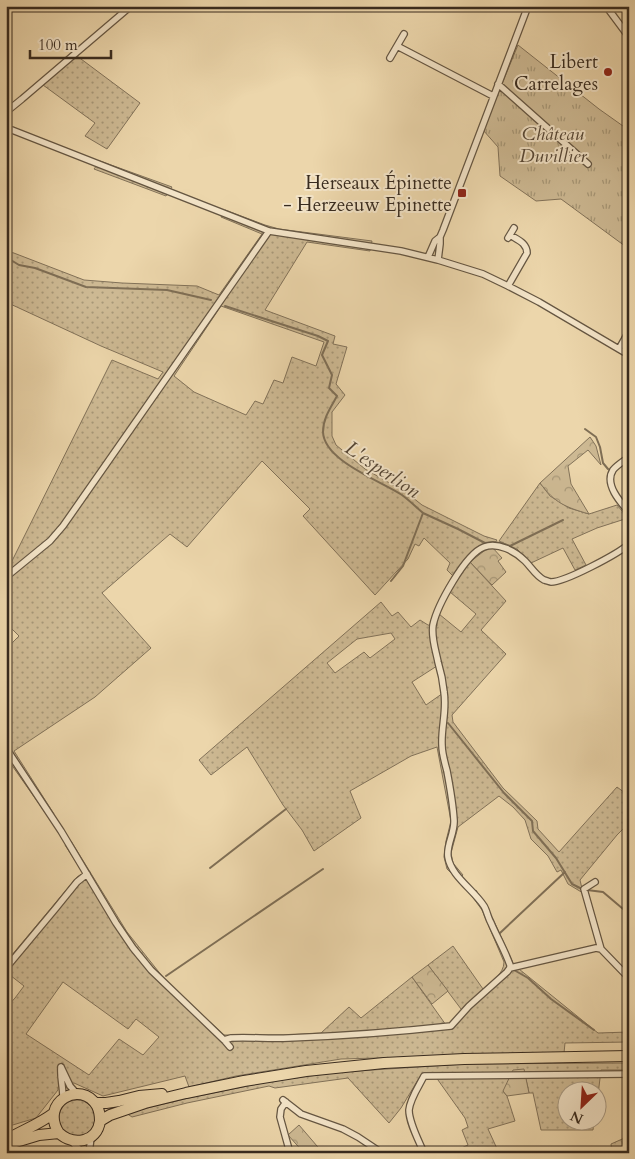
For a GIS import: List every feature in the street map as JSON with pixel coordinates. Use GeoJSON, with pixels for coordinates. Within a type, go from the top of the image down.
{"type":"FeatureCollection","features":[{"type":"Feature","properties":{"kind":"highway"},"geometry":{"type":"LineString","coordinates":[[570,1057],[629,1049]]}},
{"type":"Feature","properties":{"kind":"highway"},"geometry":{"type":"LineString","coordinates":[[100,1121],[110,1114],[145,1103],[273,1075],[306,1070],[464,1059],[629,1056]]}},
{"type":"Feature","properties":{"kind":"highway"},"geometry":{"type":"LineString","coordinates":[[95,1103],[119,1101],[138,1096],[186,1093]]}},
{"type":"Feature","properties":{"kind":"highway"},"geometry":{"type":"LineString","coordinates":[[77,1094],[87,1097],[95,1103],[100,1114],[100,1121],[92,1135],[82,1141],[70,1140],[59,1133],[53,1120],[56,1107],[63,1098],[77,1094]]}},
{"type":"Feature","properties":{"kind":"highway"},"geometry":{"type":"LineString","coordinates":[[6,1140],[54,1113]]}},
{"type":"Feature","properties":{"kind":"highway"},"geometry":{"type":"LineString","coordinates":[[6,1145],[39,1135],[59,1133]]}},
{"type":"Feature","properties":{"kind":"street"},"geometry":{"type":"LineString","coordinates":[[6,112],[131,6]]}},
{"type":"Feature","properties":{"kind":"street"},"geometry":{"type":"LineString","coordinates":[[438,260],[440,237],[528,6]]}},
{"type":"Feature","properties":{"kind":"street"},"geometry":{"type":"LineString","coordinates":[[606,6],[629,37]]}},
{"type":"Feature","properties":{"kind":"street"},"geometry":{"type":"LineString","coordinates":[[390,58],[404,34]]}},
{"type":"Feature","properties":{"kind":"street"},"geometry":{"type":"LineString","coordinates":[[397,46],[493,96]]}},
{"type":"Feature","properties":{"kind":"street"},"geometry":{"type":"LineString","coordinates":[[498,84],[588,164]]}},
{"type":"Feature","properties":{"kind":"street"},"geometry":{"type":"LineString","coordinates":[[6,129],[269,231],[428,257],[483,274],[539,302],[629,355]]}},
{"type":"Feature","properties":{"kind":"street"},"geometry":{"type":"LineString","coordinates":[[508,286],[527,253],[525,244],[509,237],[514,228]]}},
{"type":"Feature","properties":{"kind":"street"},"geometry":{"type":"LineString","coordinates":[[6,577],[50,542],[63,526],[269,231]]}},
{"type":"Feature","properties":{"kind":"street"},"geometry":{"type":"LineString","coordinates":[[428,257],[435,241],[440,237]]}},
{"type":"Feature","properties":{"kind":"street"},"geometry":{"type":"LineString","coordinates":[[619,349],[629,331]]}},
{"type":"Feature","properties":{"kind":"street"},"geometry":{"type":"LineString","coordinates":[[629,458],[612,472],[611,478],[614,492],[629,512]]}},
{"type":"Feature","properties":{"kind":"street"},"geometry":{"type":"LineString","coordinates":[[510,968],[508,959],[484,906],[456,874],[448,857],[454,819],[442,751],[445,701],[434,646],[433,626],[441,602],[457,576],[468,560],[484,548],[499,547],[508,549],[517,554],[543,579],[550,582],[575,574],[604,560],[629,544]]}},
{"type":"Feature","properties":{"kind":"street"},"geometry":{"type":"LineString","coordinates":[[6,748],[133,948],[151,970],[230,1047]]}},
{"type":"Feature","properties":{"kind":"street"},"geometry":{"type":"LineString","coordinates":[[6,968],[77,882],[87,874]]}},
{"type":"Feature","properties":{"kind":"street"},"geometry":{"type":"LineString","coordinates":[[595,882],[584,889],[601,949],[629,978]]}},
{"type":"Feature","properties":{"kind":"street"},"geometry":{"type":"LineString","coordinates":[[224,1040],[231,1038],[287,1038],[354,1034],[451,1026],[469,1006],[510,968],[596,948],[601,949]]}},
{"type":"Feature","properties":{"kind":"street"},"geometry":{"type":"LineString","coordinates":[[63,1098],[64,1087],[61,1067],[70,1086],[77,1094]]}},
{"type":"Feature","properties":{"kind":"street"},"geometry":{"type":"LineString","coordinates":[[424,1153],[411,1120],[409,1109],[424,1076],[629,1074]]}},
{"type":"Feature","properties":{"kind":"street"},"geometry":{"type":"LineString","coordinates":[[290,1153],[280,1118],[284,1101],[301,1114],[343,1129],[382,1153]]}},
{"type":"Feature","properties":{"kind":"street"},"geometry":{"type":"LineString","coordinates":[[89,1153],[92,1135]]}},
{"type":"Feature","properties":{"kind":"street"},"geometry":{"type":"LineString","coordinates":[[70,1140],[83,1153]]}},
{"type":"Feature","properties":{"kind":"green space","name":"Château Duvillier"},"geometry":{"type":"Polygon","coordinates":[[[518,45],[623,126],[629,121],[629,249],[561,199],[536,201],[500,176],[498,147],[483,130],[518,45]]]}},
{"type":"Feature","properties":{"kind":"green space"},"geometry":{"type":"Polygon","coordinates":[[[77,56],[140,103],[107,149],[85,136],[95,123],[43,85],[77,56]]]}},
{"type":"Feature","properties":{"kind":"green space"},"geometry":{"type":"Polygon","coordinates":[[[100,161],[172,187],[166,196],[94,169],[100,161]]]}},
{"type":"Feature","properties":{"kind":"green space"},"geometry":{"type":"Polygon","coordinates":[[[225,210],[279,229],[372,241],[370,251],[307,242],[265,310],[335,336],[333,344],[347,347],[336,384],[345,395],[332,412],[332,436],[336,445],[365,469],[407,493],[422,505],[484,536],[497,540],[492,547],[470,562],[506,601],[481,630],[506,654],[452,715],[453,722],[503,788],[537,821],[538,829],[559,852],[617,787],[629,796],[629,823],[580,880],[583,893],[568,884],[561,870],[557,872],[548,856],[531,839],[525,820],[499,796],[458,827],[451,853],[453,863],[463,875],[458,880],[447,869],[444,857],[451,821],[437,747],[411,756],[350,791],[361,818],[314,851],[247,747],[211,775],[199,760],[381,602],[392,616],[398,612],[411,627],[420,620],[428,625],[437,626],[439,614],[461,632],[476,614],[450,592],[457,580],[447,570],[450,563],[424,538],[419,546],[415,544],[408,559],[375,595],[303,516],[310,509],[262,461],[187,547],[170,534],[102,593],[151,648],[95,697],[14,751],[54,814],[49,818],[6,757],[6,649],[19,636],[6,623],[6,570],[112,360],[158,379],[163,372],[101,346],[6,302],[6,250],[84,280],[197,286],[219,295],[262,234],[221,217],[225,210]],[[221,306],[174,376],[194,392],[246,415],[255,401],[263,404],[274,380],[283,383],[292,357],[316,366],[324,342],[221,306]],[[391,633],[357,639],[327,663],[335,673],[364,652],[370,658],[395,639],[391,633]],[[440,664],[412,682],[426,705],[446,691],[440,664]]]}},
{"type":"Feature","properties":{"kind":"green space"},"geometry":{"type":"Polygon","coordinates":[[[590,437],[596,446],[601,465],[588,450],[568,466],[571,484],[589,514],[573,509],[556,500],[540,483],[590,437]]]}},
{"type":"Feature","properties":{"kind":"green space"},"geometry":{"type":"Polygon","coordinates":[[[540,483],[550,496],[569,508],[589,514],[617,505],[628,518],[597,528],[572,539],[586,565],[575,570],[563,548],[531,563],[517,549],[499,541],[540,483]]]}},
{"type":"Feature","properties":{"kind":"green space"},"geometry":{"type":"Polygon","coordinates":[[[492,547],[502,558],[498,561],[506,572],[492,585],[470,562],[492,547]]]}},
{"type":"Feature","properties":{"kind":"green space"},"geometry":{"type":"Polygon","coordinates":[[[71,841],[127,932],[166,981],[224,1035],[321,1033],[349,1007],[361,1018],[412,977],[446,1025],[453,1028],[464,1013],[428,965],[453,946],[483,989],[502,970],[504,962],[482,910],[471,895],[476,890],[493,919],[513,963],[512,970],[519,969],[598,1033],[629,1032],[629,1042],[565,1043],[564,1053],[341,1059],[236,1076],[189,1087],[185,1076],[103,1096],[74,1083],[58,1087],[58,1090],[36,1118],[6,1127],[6,1008],[24,986],[6,972],[6,962],[77,877],[83,873],[65,845],[71,841]],[[63,982],[26,1034],[89,1075],[119,1039],[143,1055],[159,1037],[136,1019],[128,1029],[63,982]]]}},
{"type":"Feature","properties":{"kind":"green space"},"geometry":{"type":"Polygon","coordinates":[[[428,965],[448,991],[432,1004],[412,977],[428,965]]]}},
{"type":"Feature","properties":{"kind":"green space"},"geometry":{"type":"Polygon","coordinates":[[[629,1063],[629,1070],[601,1070],[600,1082],[558,1082],[558,1130],[541,1130],[533,1093],[529,1093],[524,1070],[503,1091],[507,1096],[515,1121],[488,1129],[499,1153],[456,1153],[455,1151],[468,1145],[462,1130],[468,1127],[465,1118],[433,1073],[421,1075],[401,1108],[389,1123],[348,1078],[275,1088],[269,1086],[187,1103],[132,1117],[126,1113],[272,1081],[341,1072],[465,1064],[629,1063]]]}},
{"type":"Feature","properties":{"kind":"green space"},"geometry":{"type":"Polygon","coordinates":[[[524,1069],[529,1093],[507,1096],[503,1091],[513,1070],[524,1069]]]}},
{"type":"Feature","properties":{"kind":"green space"},"geometry":{"type":"Polygon","coordinates":[[[77,1100],[90,1105],[95,1118],[90,1131],[77,1136],[64,1131],[59,1118],[64,1105],[77,1100]]]}},
{"type":"Feature","properties":{"kind":"green space"},"geometry":{"type":"Polygon","coordinates":[[[299,1125],[323,1153],[304,1153],[288,1135],[299,1125]]]}},
{"type":"Feature","properties":{"kind":"green space"},"geometry":{"type":"Polygon","coordinates":[[[629,1136],[629,1149],[612,1153],[611,1144],[629,1136]]]}},
{"type":"Feature","properties":{"kind":"waterway","name":"L'esperlion"},"geometry":{"type":"LineString","coordinates":[[6,257],[19,265],[35,268],[86,287],[167,290],[211,300]]}},
{"type":"Feature","properties":{"kind":"waterway","name":"L'esperlion"},"geometry":{"type":"LineString","coordinates":[[225,306],[318,336],[328,341],[322,355],[332,375],[329,388],[337,396],[324,422],[323,432],[326,442],[343,461],[402,495],[423,513],[403,566],[391,581]]}},
{"type":"Feature","properties":{"kind":"waterway"},"geometry":{"type":"LineString","coordinates":[[585,429],[596,437],[603,463],[608,469]]}},
{"type":"Feature","properties":{"kind":"waterway"},"geometry":{"type":"LineString","coordinates":[[423,513],[485,543],[493,542],[510,546],[563,520]]}},
{"type":"Feature","properties":{"kind":"waterway","name":"L'esperlion"},"geometry":{"type":"LineString","coordinates":[[448,723],[504,793],[532,821],[533,831],[556,858],[572,884],[582,889]]}},
{"type":"Feature","properties":{"kind":"waterway"},"geometry":{"type":"LineString","coordinates":[[210,868],[286,809]]}},
{"type":"Feature","properties":{"kind":"waterway"},"geometry":{"type":"LineString","coordinates":[[166,976],[323,869]]}},
{"type":"Feature","properties":{"kind":"waterway"},"geometry":{"type":"LineString","coordinates":[[500,933],[565,872]]}},
{"type":"Feature","properties":{"kind":"waterway","name":"L'esperlion"},"geometry":{"type":"LineString","coordinates":[[587,890],[603,892],[629,914]]}},
{"type":"Feature","properties":{"kind":"waterway"},"geometry":{"type":"LineString","coordinates":[[514,970],[528,978],[551,999],[594,1030]]}},
{"type":"Feature","properties":{"kind":"place","name":"Libert Carrelages"},"geometry":{"type":"Point","coordinates":[608,72]}},
{"type":"Feature","properties":{"kind":"place","name":"Herseaux Épinette - Herzeeuw Epinette"},"geometry":{"type":"Point","coordinates":[462,193]}}]}
